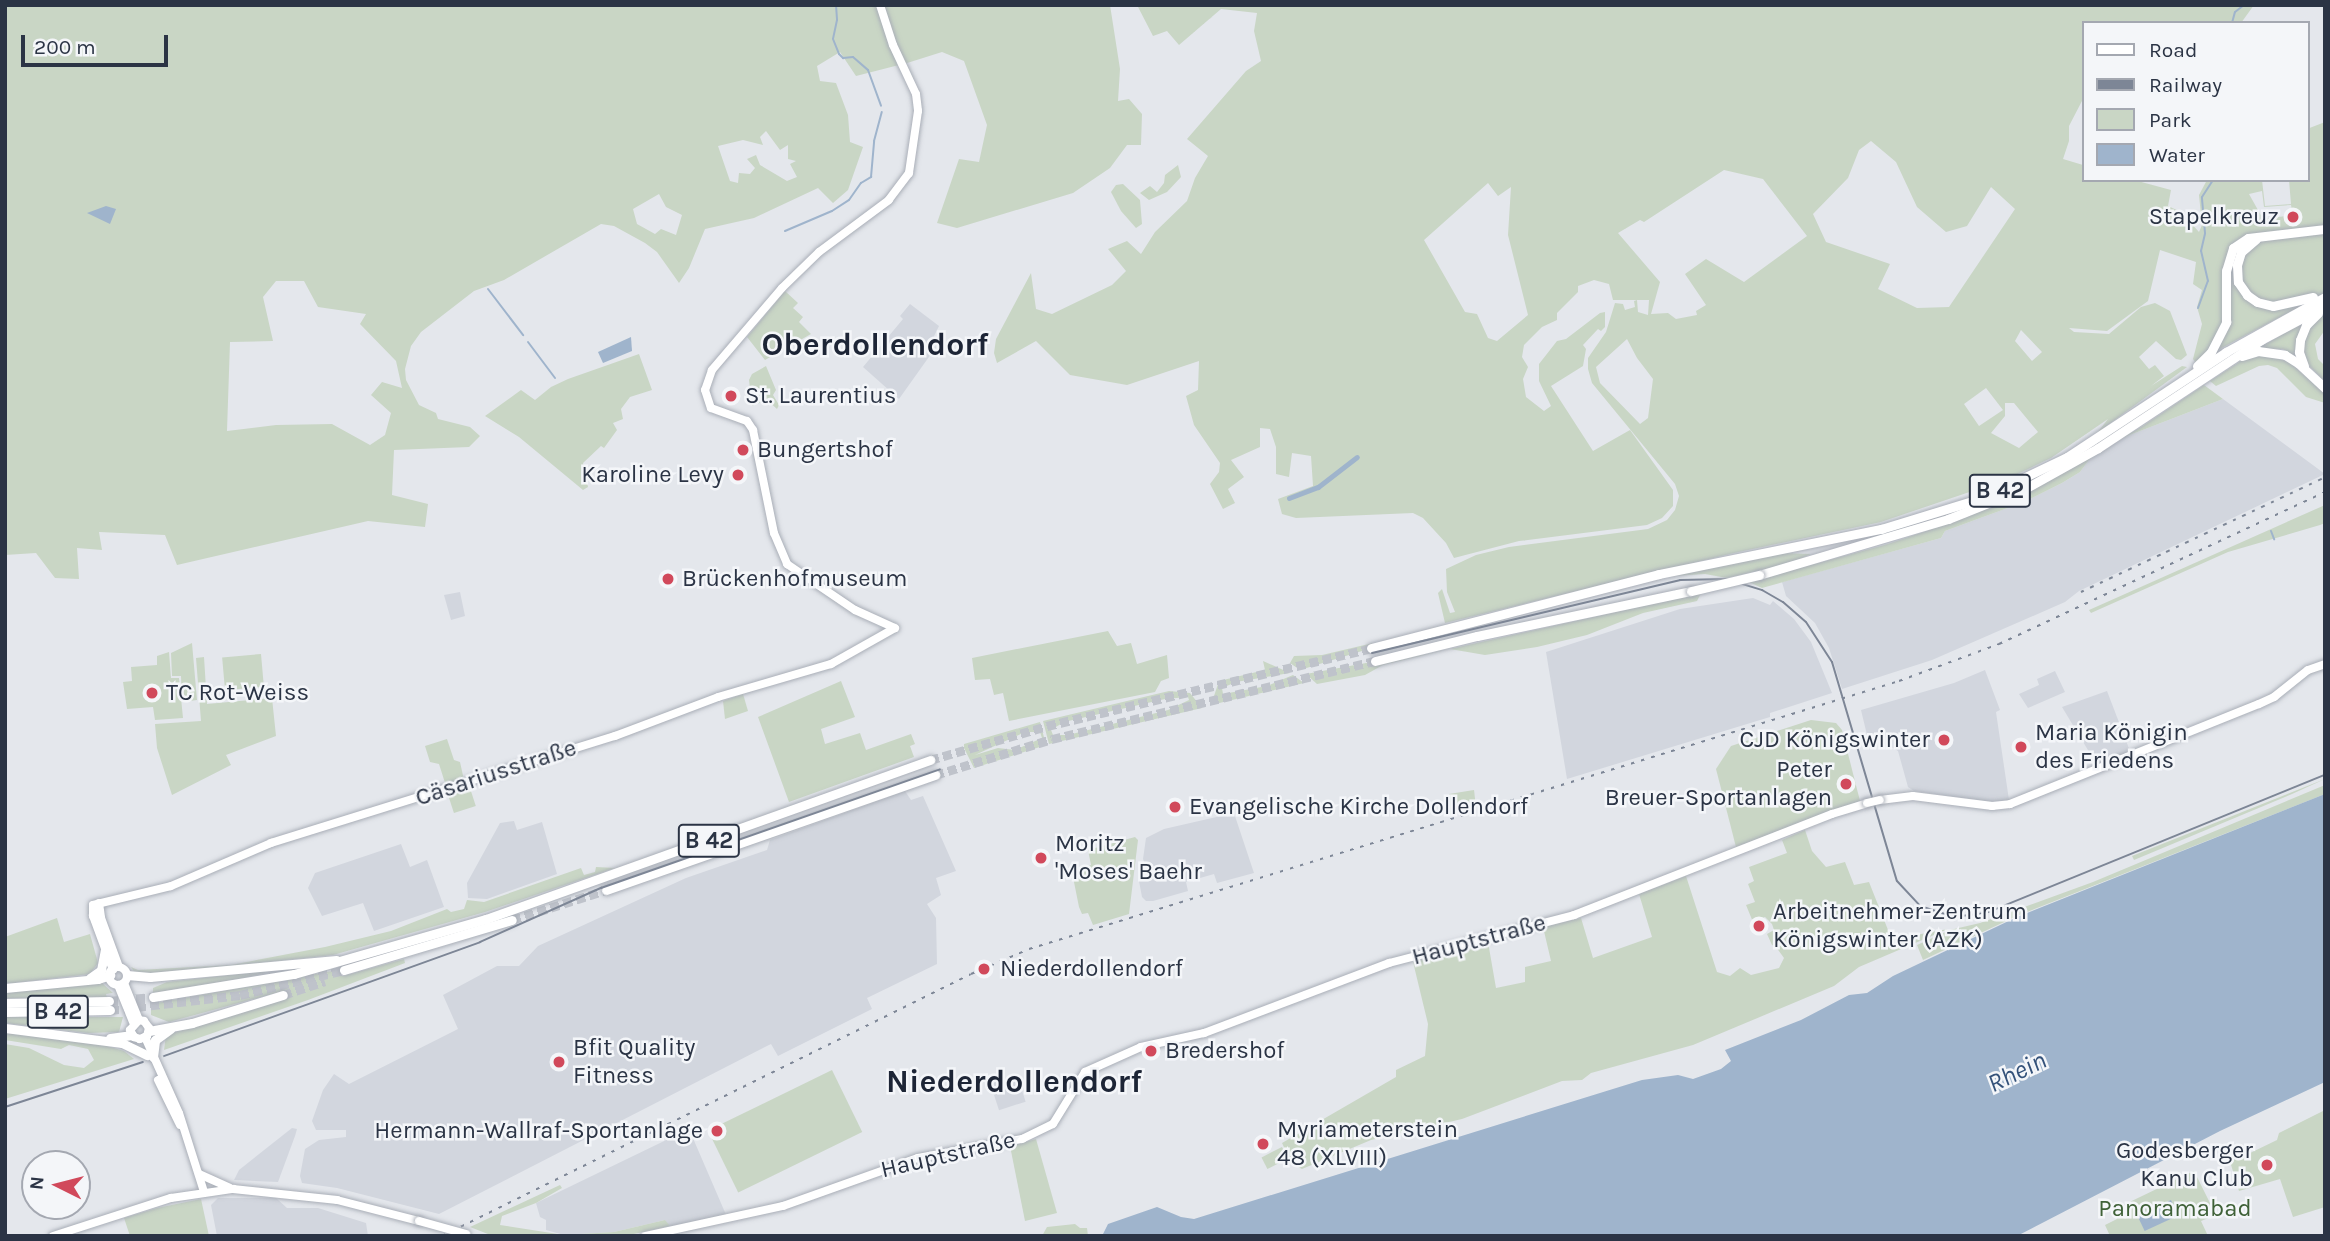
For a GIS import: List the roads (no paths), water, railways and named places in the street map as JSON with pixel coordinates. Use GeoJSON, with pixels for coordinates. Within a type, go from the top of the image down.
{"type":"FeatureCollection","features":[{"type":"Feature","properties":{"kind":"highway","name":"B 42"},"geometry":{"type":"LineString","coordinates":[[2183,380],[2211,352],[2226,322],[2226,271],[2230,253],[2242,241],[2260,236],[2325,229]]}},
{"type":"Feature","properties":{"kind":"highway","name":"B 42"},"geometry":{"type":"LineString","coordinates":[[2260,236],[2245,248],[2237,265],[2238,282],[2247,295],[2257,302],[2273,306],[2325,295]]}},
{"type":"Feature","properties":{"kind":"highway","name":"B 42"},"geometry":{"type":"LineString","coordinates":[[1371,648],[1713,563],[1881,529],[1996,492],[2067,457],[2258,332],[2325,295]]}},
{"type":"Feature","properties":{"kind":"highway","name":"B 42"},"geometry":{"type":"LineString","coordinates":[[1376,661],[1477,636],[1759,575],[1922,527],[2008,496],[2098,448],[2225,363],[2325,307]]}},
{"type":"Feature","properties":{"kind":"highway"},"geometry":{"type":"LineString","coordinates":[[2307,370],[2300,352],[2301,336],[2311,319],[2325,307]]}},
{"type":"Feature","properties":{"kind":"highway"},"geometry":{"type":"LineString","coordinates":[[2225,363],[2265,351],[2285,355],[2307,370],[2325,388]]}},
{"type":"Feature","properties":{"kind":"highway","name":"B 42"},"geometry":{"type":"LineString","coordinates":[[123,981],[327,959],[344,968],[930,760]]}},
{"type":"Feature","properties":{"kind":"highway","name":"B 42"},"geometry":{"type":"LineString","coordinates":[[606,890],[936,775]]}},
{"type":"Feature","properties":{"kind":"highway","name":"B 42"},"geometry":{"type":"LineString","coordinates":[[153,997],[364,964],[512,920]]}},
{"type":"Feature","properties":{"kind":"highway","name":"B 42"},"geometry":{"type":"LineString","coordinates":[[5,988],[94,977],[101,970],[105,950]]}},
{"type":"Feature","properties":{"kind":"highway","name":"B 42"},"geometry":{"type":"LineString","coordinates":[[82,980],[114,971]]}},
{"type":"Feature","properties":{"kind":"highway","name":"B 42"},"geometry":{"type":"LineString","coordinates":[[91,1038],[141,1036],[283,995]]}},
{"type":"Feature","properties":{"kind":"highway","name":"B 42"},"geometry":{"type":"LineString","coordinates":[[5,1003],[110,1006],[5,1012]]}},
{"type":"Feature","properties":{"kind":"highway"},"geometry":{"type":"LineString","coordinates":[[150,1056],[155,1040],[174,1026]]}},
{"type":"Feature","properties":{"kind":"highway","name":"B 42"},"geometry":{"type":"LineString","coordinates":[[5,1028],[91,1038],[122,1044],[150,1056]]}},
{"type":"Feature","properties":{"kind":"main road"},"geometry":{"type":"LineString","coordinates":[[880,5],[893,45],[916,93],[918,111],[909,173],[889,200],[802,266],[712,370],[705,390],[711,408],[747,421],[753,430],[774,533],[787,564],[845,604],[877,620],[881,626],[880,638]]}},
{"type":"Feature","properties":{"kind":"main road","name":"Cäsariusstraße"},"geometry":{"type":"LineString","coordinates":[[96,904],[171,886],[271,843],[615,736],[718,697],[831,664],[895,628],[877,620]]}},
{"type":"Feature","properties":{"kind":"main road","name":"Hauptstraße"},"geometry":{"type":"LineString","coordinates":[[645,1236],[783,1206],[918,1158],[1022,1139],[1053,1124],[1085,1072],[1141,1048],[1204,1033],[1390,964],[1574,915],[1832,814],[1880,800],[1913,796],[1992,806],[2010,804],[2259,704],[2274,697],[2308,670],[2325,664]]}},
{"type":"Feature","properties":{"kind":"main road"},"geometry":{"type":"LineString","coordinates":[[96,904],[93,916],[105,950],[114,971],[123,981],[141,1036],[173,1116],[181,1126],[204,1192]]}},
{"type":"Feature","properties":{"kind":"main road"},"geometry":{"type":"LineString","coordinates":[[96,904],[114,971],[111,981],[123,981]]}},
{"type":"Feature","properties":{"kind":"main road"},"geometry":{"type":"LineString","coordinates":[[136,1021],[146,1023],[141,1036]]}},
{"type":"Feature","properties":{"kind":"main road"},"geometry":{"type":"LineString","coordinates":[[198,1172],[233,1189]]}},
{"type":"Feature","properties":{"kind":"main road"},"geometry":{"type":"LineString","coordinates":[[186,1194],[193,1186],[198,1172]]}},
{"type":"Feature","properties":{"kind":"main road"},"geometry":{"type":"LineString","coordinates":[[53,1236],[186,1194],[233,1189],[337,1200],[469,1235]]}},
{"type":"Feature","properties":{"kind":"water"},"geometry":{"type":"Polygon","coordinates":[[[106,206],[116,209],[110,224],[87,213],[106,206]]]}},
{"type":"Feature","properties":{"kind":"water"},"geometry":{"type":"Polygon","coordinates":[[[631,337],[632,351],[603,363],[598,352],[631,337]]]}},
{"type":"Feature","properties":{"kind":"water","name":"Rhein"},"geometry":{"type":"Polygon","coordinates":[[[2325,794],[2325,1082],[2220,1131],[2017,1236],[1102,1236],[1108,1224],[1157,1207],[1181,1217],[1194,1219],[1642,1080],[1678,1075],[1693,1079],[1721,1069],[1731,1061],[1725,1050],[1801,1020],[1849,995],[1867,993],[1893,976],[2017,917],[2325,794]]]}},
{"type":"Feature","properties":{"kind":"water"},"geometry":{"type":"Polygon","coordinates":[[[2171,1200],[2178,1215],[2145,1231],[2137,1216],[2171,1200]]]}},
{"type":"Feature","properties":{"kind":"waterway"},"geometry":{"type":"LineString","coordinates":[[836,5],[837,20],[833,39],[839,54],[843,58],[853,57],[868,70],[881,106]]}},
{"type":"Feature","properties":{"kind":"waterway"},"geometry":{"type":"LineString","coordinates":[[2233,21],[2235,12],[2244,5]]}},
{"type":"Feature","properties":{"kind":"waterway"},"geometry":{"type":"LineString","coordinates":[[785,231],[832,211],[849,200],[861,183],[871,177],[874,141],[882,112]]}},
{"type":"Feature","properties":{"kind":"waterway"},"geometry":{"type":"LineString","coordinates":[[2198,308],[2208,281],[2201,251],[2205,233],[2202,197],[2212,182]]}},
{"type":"Feature","properties":{"kind":"waterway"},"geometry":{"type":"LineString","coordinates":[[488,289],[523,335]]}},
{"type":"Feature","properties":{"kind":"waterway"},"geometry":{"type":"LineString","coordinates":[[528,342],[555,378]]}},
{"type":"Feature","properties":{"kind":"waterway"},"geometry":{"type":"LineString","coordinates":[[1289,498],[1318,487],[1357,457]]}},
{"type":"Feature","properties":{"kind":"waterway"},"geometry":{"type":"LineString","coordinates":[[2271,531],[2274,539]]}},
{"type":"Feature","properties":{"kind":"tunnel"},"geometry":{"type":"LineString","coordinates":[[930,760],[1047,726],[1371,648]]}},
{"type":"Feature","properties":{"kind":"tunnel"},"geometry":{"type":"LineString","coordinates":[[935,775],[1052,739],[1375,661]]}},
{"type":"Feature","properties":{"kind":"tunnel"},"geometry":{"type":"LineString","coordinates":[[512,920],[606,890]]}},
{"type":"Feature","properties":{"kind":"tunnel"},"geometry":{"type":"LineString","coordinates":[[110,1010],[240,995],[344,970]]}},
{"type":"Feature","properties":{"kind":"tunnel"},"geometry":{"type":"LineString","coordinates":[[283,995],[325,981]]}},
{"type":"Feature","properties":{"kind":"tunnel"},"geometry":{"type":"LineString","coordinates":[[109,1001],[153,997]]}},
{"type":"Feature","properties":{"kind":"tram line"},"geometry":{"type":"LineString","coordinates":[[1372,653],[1680,580],[1726,579],[1762,590],[1783,602],[1806,622],[1832,662],[1897,881],[1920,906],[1953,917],[1986,913],[2325,775]]}},
{"type":"Feature","properties":{"kind":"tram line"},"geometry":{"type":"LineString","coordinates":[[164,1056],[480,942],[601,888],[940,769]]}},
{"type":"Feature","properties":{"kind":"tram line"},"geometry":{"type":"LineString","coordinates":[[5,1107],[143,1062]]}},
{"type":"Feature","properties":{"kind":"railway"},"geometry":{"type":"LineString","coordinates":[[2081,592],[2325,477]]}},
{"type":"Feature","properties":{"kind":"railway"},"geometry":{"type":"LineString","coordinates":[[442,1236],[971,974],[1029,949],[1899,681],[1999,644],[2325,492]]}},
{"type":"Feature","properties":{"kind":"place","name":"Stapelkreuz"},"geometry":{"type":"Point","coordinates":[2293,217]}},
{"type":"Feature","properties":{"kind":"place","name":"St. Laurentius"},"geometry":{"type":"Point","coordinates":[731,396]}},
{"type":"Feature","properties":{"kind":"place","name":"Bungertshof"},"geometry":{"type":"Point","coordinates":[743,450]}},
{"type":"Feature","properties":{"kind":"place","name":"Karoline Levy"},"geometry":{"type":"Point","coordinates":[738,475]}},
{"type":"Feature","properties":{"kind":"place","name":"Brückenhofmuseum"},"geometry":{"type":"Point","coordinates":[668,579]}},
{"type":"Feature","properties":{"kind":"place","name":"TC Rot-Weiss"},"geometry":{"type":"Point","coordinates":[152,693]}},
{"type":"Feature","properties":{"kind":"place","name":"CJD Königswinter"},"geometry":{"type":"Point","coordinates":[1944,740]}},
{"type":"Feature","properties":{"kind":"place","name":"Maria Königin des Friedens"},"geometry":{"type":"Point","coordinates":[2021,747]}},
{"type":"Feature","properties":{"kind":"place","name":"Peter Breuer-Sportanlagen"},"geometry":{"type":"Point","coordinates":[1846,784]}},
{"type":"Feature","properties":{"kind":"place","name":"Evangelische Kirche Dollendorf"},"geometry":{"type":"Point","coordinates":[1175,807]}},
{"type":"Feature","properties":{"kind":"place","name":"Moritz 'Moses' Baehr"},"geometry":{"type":"Point","coordinates":[1041,858]}},
{"type":"Feature","properties":{"kind":"place","name":"Arbeitnehmer-Zentrum Königswinter (AZK)"},"geometry":{"type":"Point","coordinates":[1759,926]}},
{"type":"Feature","properties":{"kind":"place","name":"Niederdollendorf"},"geometry":{"type":"Point","coordinates":[984,969]}},
{"type":"Feature","properties":{"kind":"place","name":"Bredershof"},"geometry":{"type":"Point","coordinates":[1151,1051]}},
{"type":"Feature","properties":{"kind":"place","name":"Bfit Quality Fitness"},"geometry":{"type":"Point","coordinates":[559,1062]}},
{"type":"Feature","properties":{"kind":"place","name":"Hermann-Wallraf-Sportanlage"},"geometry":{"type":"Point","coordinates":[717,1131]}},
{"type":"Feature","properties":{"kind":"place","name":"Myriameterstein 48 (XLVIII)"},"geometry":{"type":"Point","coordinates":[1263,1144]}},
{"type":"Feature","properties":{"kind":"place","name":"Godesberger Kanu Club"},"geometry":{"type":"Point","coordinates":[2267,1165]}},
{"type":"Feature","properties":{"kind":"district","name":"Oberdollendorf"},"geometry":{"type":"Point","coordinates":[875,345]}},
{"type":"Feature","properties":{"kind":"district","name":"Niederdollendorf"},"geometry":{"type":"Point","coordinates":[1014,1082]}},
{"type":"Feature","properties":{"kind":"park label","name":"Panoramabad"},"geometry":{"type":"Point","coordinates":[2175,1209]}}]}
